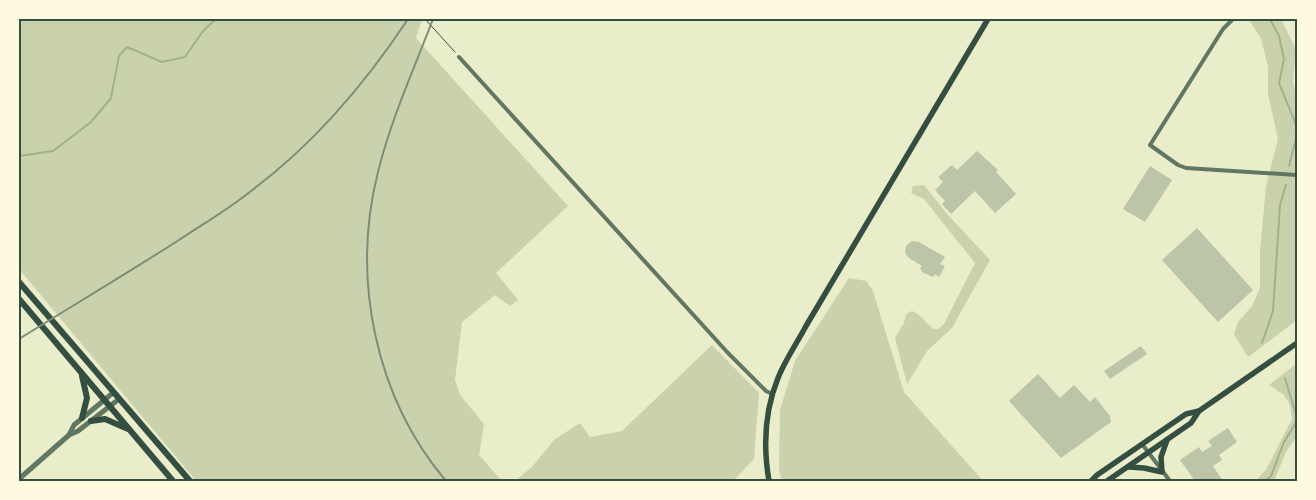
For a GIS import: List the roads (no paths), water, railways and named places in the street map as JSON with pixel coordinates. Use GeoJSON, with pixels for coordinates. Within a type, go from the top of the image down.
{"type":"FeatureCollection","features":[{"type":"Feature","properties":{"kind":"main road"},"geometry":{"type":"LineString","coordinates":[[769,481],[766,436],[772,394],[779,375],[806,326],[988,19]]}},
{"type":"Feature","properties":{"kind":"main road"},"geometry":{"type":"LineString","coordinates":[[19,282],[190,481]]}},
{"type":"Feature","properties":{"kind":"main road"},"geometry":{"type":"LineString","coordinates":[[20,300],[174,481]]}},
{"type":"Feature","properties":{"kind":"main road"},"geometry":{"type":"LineString","coordinates":[[1091,481],[1186,414],[1199,411],[1297,343]]}},
{"type":"Feature","properties":{"kind":"main road"},"geometry":{"type":"LineString","coordinates":[[80,370],[86,393],[82,418]]}},
{"type":"Feature","properties":{"kind":"main road"},"geometry":{"type":"LineString","coordinates":[[1107,481],[1192,423],[1199,411]]}},
{"type":"Feature","properties":{"kind":"main road"},"geometry":{"type":"LineString","coordinates":[[91,421],[105,419],[131,431]]}},
{"type":"Feature","properties":{"kind":"main road"},"geometry":{"type":"LineString","coordinates":[[1127,468],[1144,468],[1162,472],[1161,457],[1167,440]]}},
{"type":"Feature","properties":{"kind":"street"},"geometry":{"type":"LineString","coordinates":[[1232,19],[1223,28],[1150,145],[1178,165],[1186,168],[1297,175]]}},
{"type":"Feature","properties":{"kind":"street"},"geometry":{"type":"LineString","coordinates":[[459,56],[728,353],[766,391],[772,394]]}},
{"type":"Feature","properties":{"kind":"street"},"geometry":{"type":"LineString","coordinates":[[69,435],[82,418],[114,392]]}},
{"type":"Feature","properties":{"kind":"street"},"geometry":{"type":"LineString","coordinates":[[19,479],[69,435],[78,431],[119,399]]}},
{"type":"Feature","properties":{"kind":"street"},"geometry":{"type":"LineString","coordinates":[[1142,444],[1170,481]]}},
{"type":"Feature","properties":{"kind":"waterway"},"geometry":{"type":"LineString","coordinates":[[19,156],[53,151],[91,122],[111,98],[119,56],[127,47],[162,62],[185,57],[203,31],[216,19]]}},
{"type":"Feature","properties":{"kind":"waterway"},"geometry":{"type":"LineString","coordinates":[[1270,19],[1279,36],[1284,59],[1279,83],[1297,127]]}},
{"type":"Feature","properties":{"kind":"waterway"},"geometry":{"type":"LineString","coordinates":[[1289,166],[1297,135]]}},
{"type":"Feature","properties":{"kind":"waterway"},"geometry":{"type":"LineString","coordinates":[[1262,343],[1273,311],[1280,205],[1286,185]]}},
{"type":"Feature","properties":{"kind":"waterway"},"geometry":{"type":"LineString","coordinates":[[1285,378],[1297,418]]}},
{"type":"Feature","properties":{"kind":"waterway"},"geometry":{"type":"LineString","coordinates":[[1265,481],[1271,476],[1284,442],[1297,421]]}},
{"type":"Feature","properties":{"kind":"railway"},"geometry":{"type":"LineString","coordinates":[[19,339],[216,216],[243,198],[274,173],[337,112],[374,67],[408,19]]}},
{"type":"Feature","properties":{"kind":"railway"},"geometry":{"type":"LineString","coordinates":[[433,19],[396,113],[383,152],[370,212],[367,253],[369,294],[375,335],[386,374],[402,412],[422,448],[446,481]]}}]}
